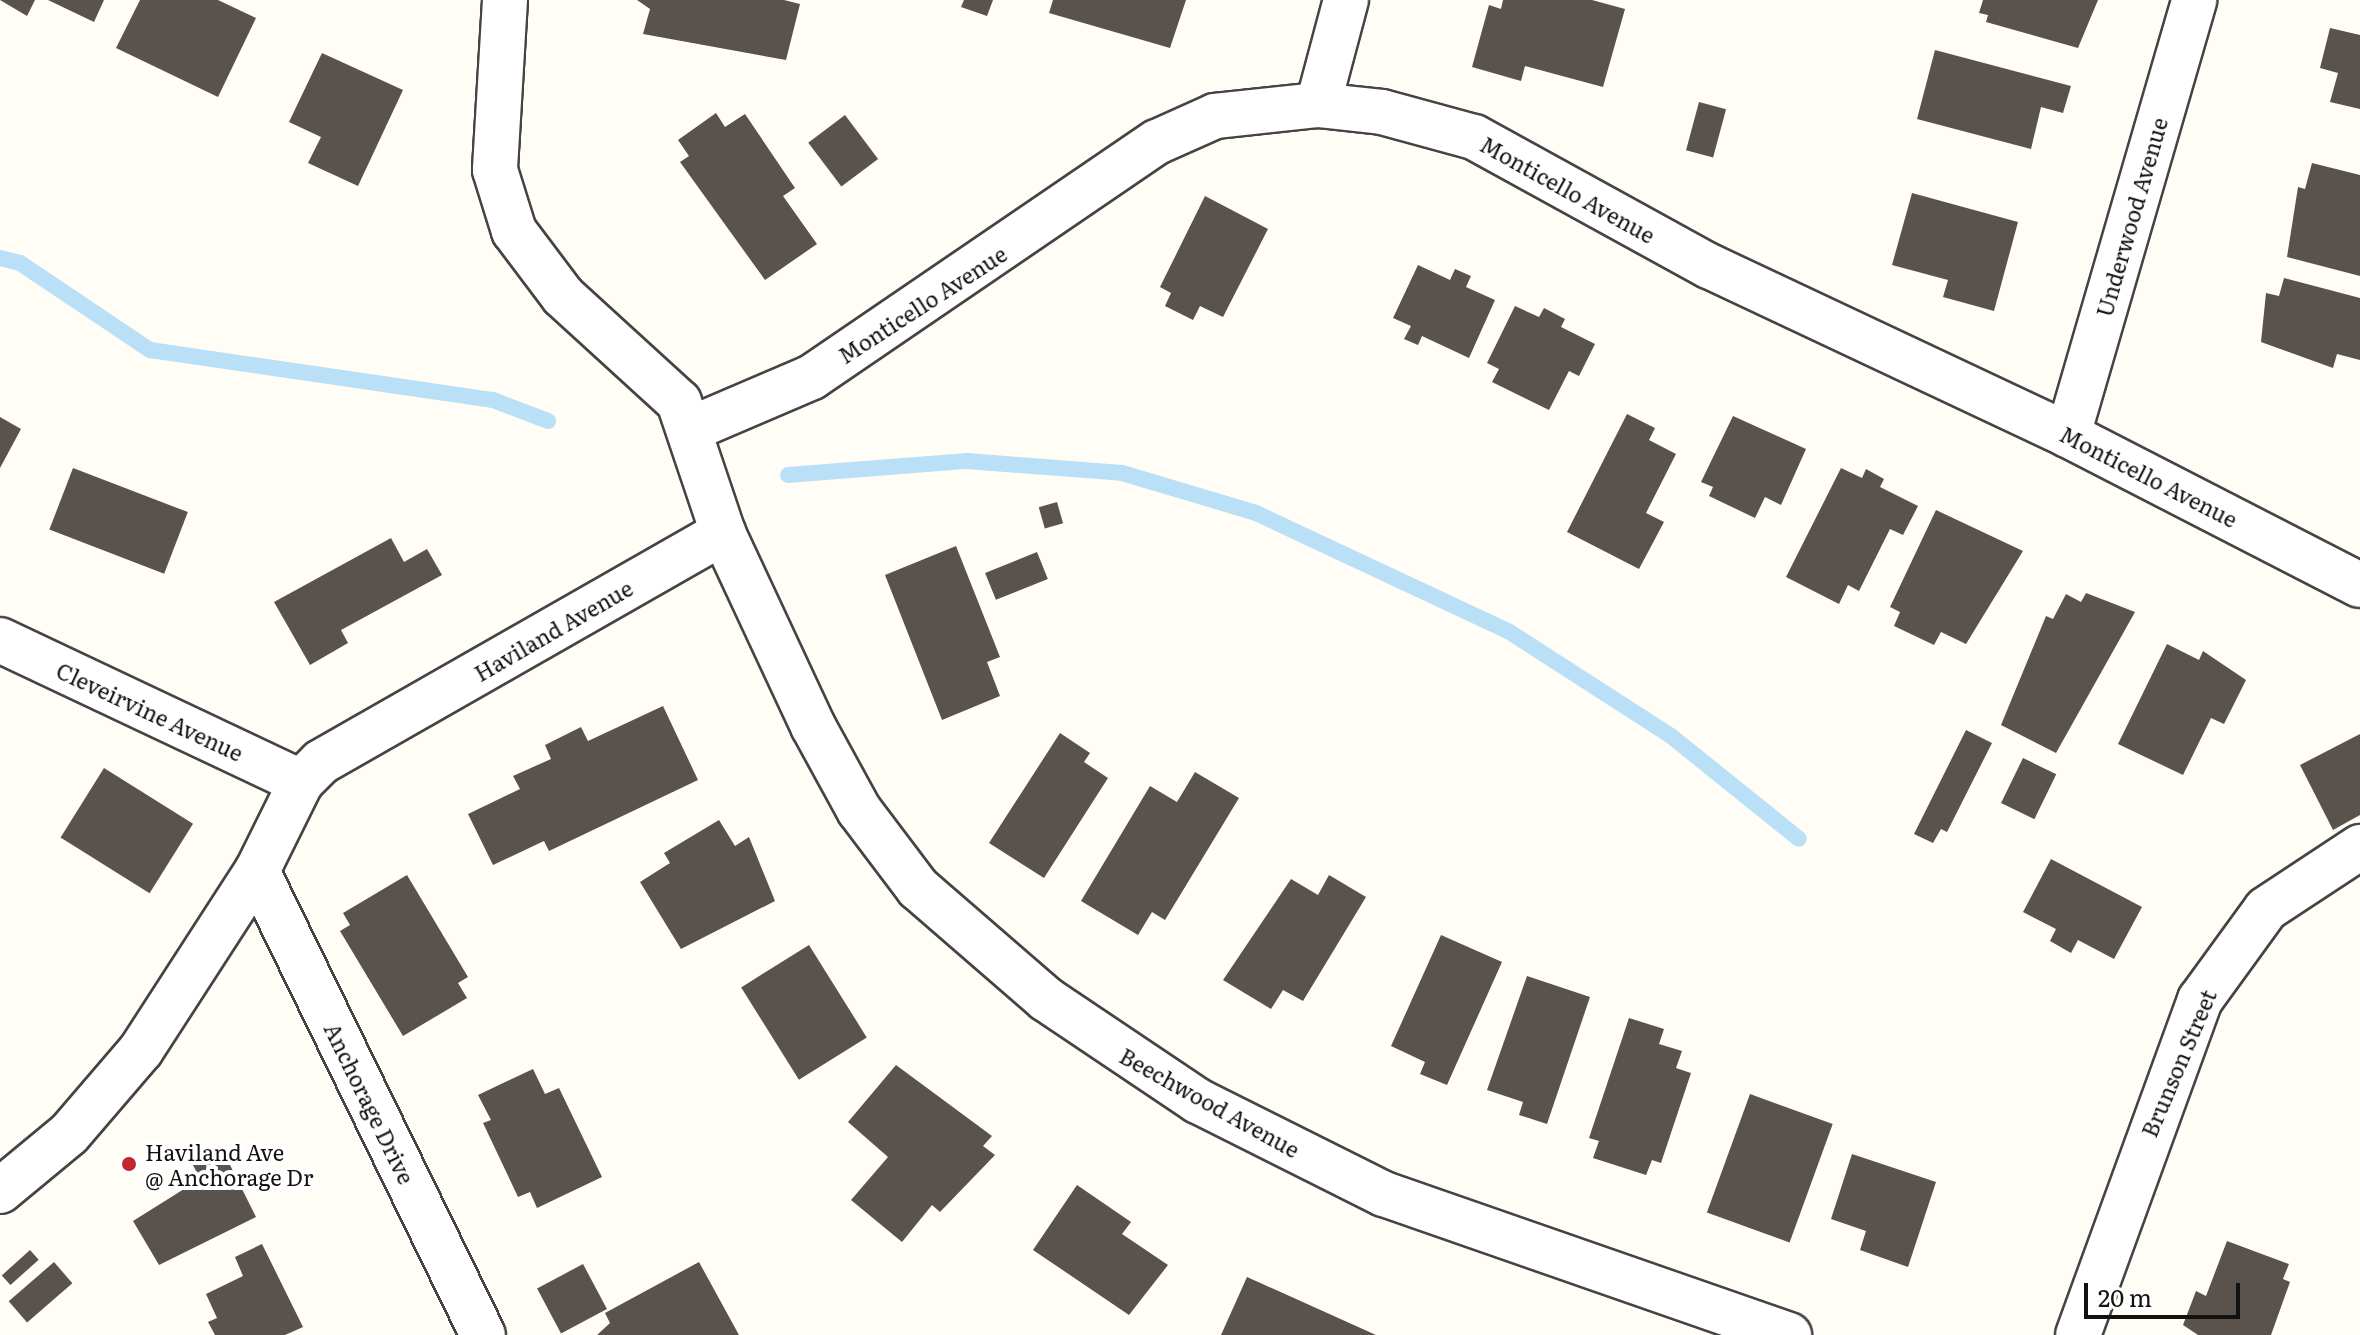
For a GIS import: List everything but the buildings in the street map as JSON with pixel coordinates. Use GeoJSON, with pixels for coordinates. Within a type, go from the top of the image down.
{"type":"FeatureCollection","features":[{"type":"Feature","properties":{"kind":"street"},"geometry":{"type":"LineString","coordinates":[[1318,105],[1346,0]]}},
{"type":"Feature","properties":{"kind":"street","name":"Underwood Avenue"},"geometry":{"type":"LineString","coordinates":[[2068,435],[2194,0]]}},
{"type":"Feature","properties":{"kind":"street"},"geometry":{"type":"LineString","coordinates":[[502,1],[495,170],[514,231],[563,296],[679,402],[693,428],[723,533]]}},
{"type":"Feature","properties":{"kind":"street","name":"Monticello Avenue"},"geometry":{"type":"LineString","coordinates":[[693,428],[812,377],[1157,142],[1215,116],[1318,105],[1382,112],[1474,137],[1709,266],[2068,435],[2360,585]]}},
{"type":"Feature","properties":{"kind":"street","name":"Haviland Avenue"},"geometry":{"type":"LineString","coordinates":[[0,1191],[69,1134],[141,1050],[257,871],[301,782],[321,762],[723,533]]}},
{"type":"Feature","properties":{"kind":"street","name":"Beechwood Avenue"},"geometry":{"type":"LineString","coordinates":[[723,533],[859,810],[918,888],[1046,999],[1198,1101],[1384,1194],[1743,1328],[1789,1335]]}},
{"type":"Feature","properties":{"kind":"street","name":"Cleveirvine Avenue"},"geometry":{"type":"LineString","coordinates":[[0,640],[301,782]]}},
{"type":"Feature","properties":{"kind":"street","name":"Brunson Street"},"geometry":{"type":"LineString","coordinates":[[2078,1335],[2200,1000],[2266,909],[2360,847]]}},
{"type":"Feature","properties":{"kind":"street","name":"Anchorage Drive"},"geometry":{"type":"LineString","coordinates":[[257,871],[483,1335]]}},
{"type":"Feature","properties":{"kind":"waterway"},"geometry":{"type":"LineString","coordinates":[[0,258],[20,263],[150,350],[493,400],[548,421]]}},
{"type":"Feature","properties":{"kind":"waterway"},"geometry":{"type":"LineString","coordinates":[[788,475],[967,461],[1122,473],[1256,513],[1508,631],[1671,736],[1799,839]]}},
{"type":"Feature","properties":{"kind":"place","name":"Haviland Ave @ Anchorage Dr"},"geometry":{"type":"Point","coordinates":[129,1164]}}]}
